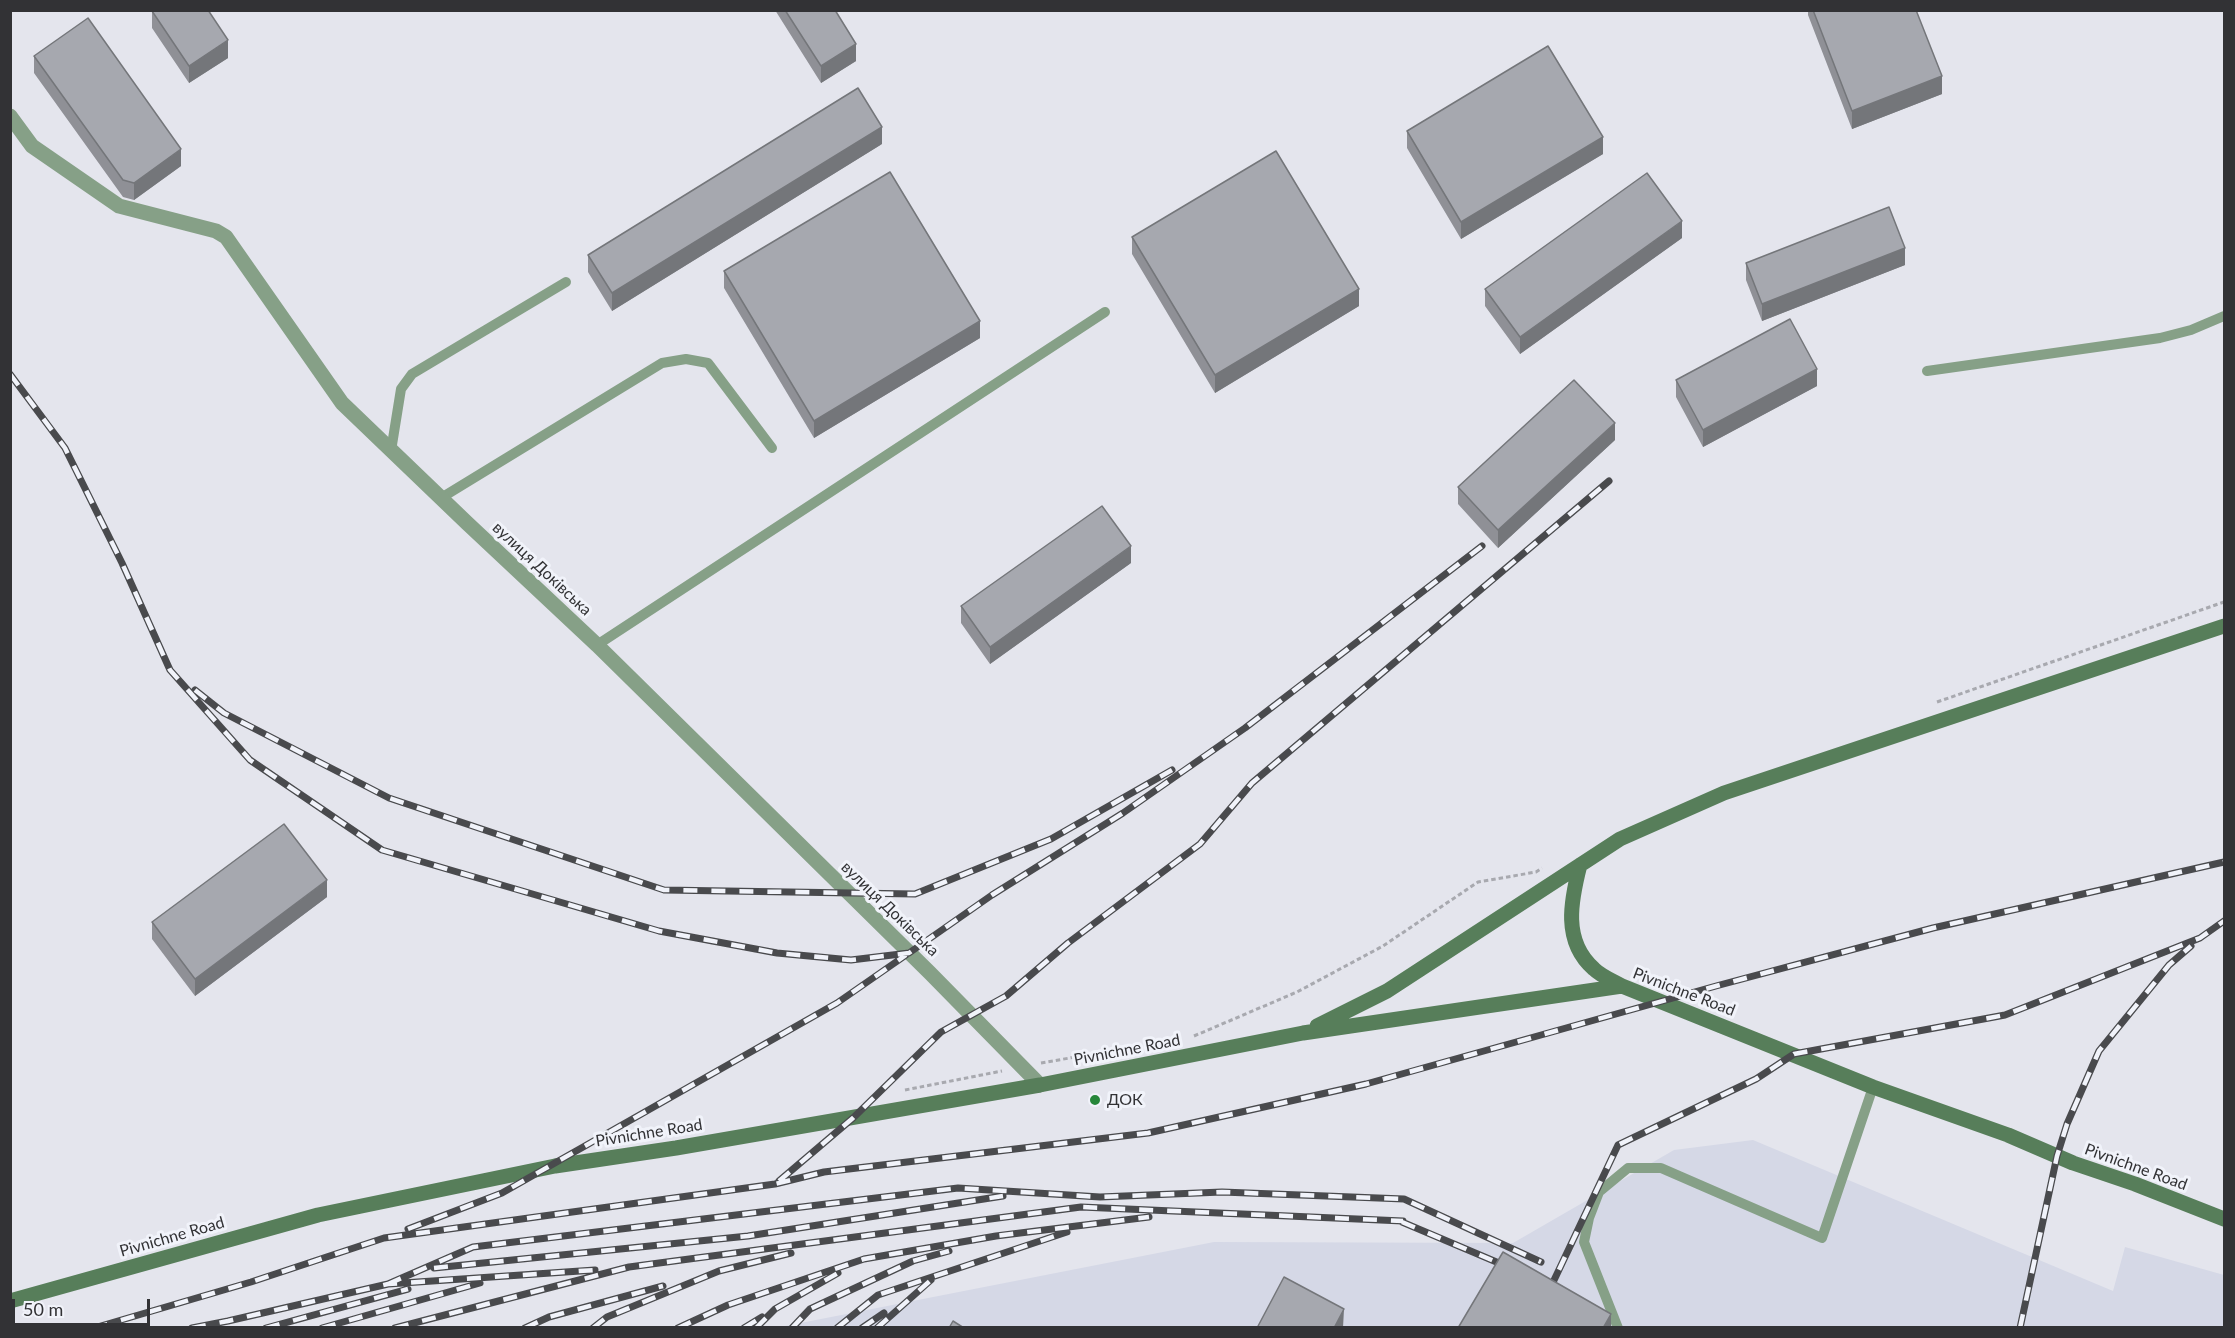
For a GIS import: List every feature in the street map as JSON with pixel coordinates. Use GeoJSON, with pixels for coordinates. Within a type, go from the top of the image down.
{"type":"FeatureCollection","features":[{"type":"Feature","properties":{"kind":"main road"},"geometry":{"type":"LineString","coordinates":[[1303,1033],[1387,991],[1620,839],[1724,793],[2224,626]]}},
{"type":"Feature","properties":{"kind":"main road"},"geometry":{"type":"LineString","coordinates":[[1580,865],[1571,899],[1571,920],[1577,947],[1594,969],[1622,986]]}},
{"type":"Feature","properties":{"kind":"main road","name":"Pivnichne Road"},"geometry":{"type":"LineString","coordinates":[[10,1301],[318,1215],[555,1166],[676,1148],[1040,1085],[1303,1033],[1622,986],[1873,1087],[2008,1135],[2073,1163],[2135,1184],[2224,1219]]}},
{"type":"Feature","properties":{"kind":"street","name":"вулиця Доківська"},"geometry":{"type":"LineString","coordinates":[[10,117],[32,146],[119,206],[216,231],[226,237],[342,403],[597,645],[930,973],[1040,1085]]}},
{"type":"Feature","properties":{"kind":"lane"},"geometry":{"type":"LineString","coordinates":[[392,451],[401,389],[412,374],[566,282]]}},
{"type":"Feature","properties":{"kind":"lane"},"geometry":{"type":"LineString","coordinates":[[597,645],[1105,312]]}},
{"type":"Feature","properties":{"kind":"lane"},"geometry":{"type":"LineString","coordinates":[[1927,371],[2160,338],[2191,330],[2224,316]]}},
{"type":"Feature","properties":{"kind":"lane"},"geometry":{"type":"LineString","coordinates":[[441,498],[662,363],[686,359],[708,363],[772,448]]}},
{"type":"Feature","properties":{"kind":"lane"},"geometry":{"type":"LineString","coordinates":[[1617,1328],[1584,1242],[1589,1218],[1599,1192],[1628,1168],[1661,1168],[1822,1238],[1873,1087]]}},
{"type":"Feature","properties":{"kind":"path"},"geometry":{"type":"LineString","coordinates":[[1932,704],[2224,602]]}},
{"type":"Feature","properties":{"kind":"path"},"geometry":{"type":"LineString","coordinates":[[1192,1037],[1298,992],[1383,946],[1478,882],[1536,872]]}},
{"type":"Feature","properties":{"kind":"path"},"geometry":{"type":"LineString","coordinates":[[1037,1064],[1159,1043]]}},
{"type":"Feature","properties":{"kind":"shaded area"},"geometry":{"type":"Polygon","coordinates":[[[1753,1140],[2113,1291],[2125,1247],[2224,1275],[2224,1328],[775,1328],[1214,1242],[1513,1243],[1674,1150],[1753,1140]]]}},
{"type":"Feature","properties":{"kind":"building"},"geometry":{"type":"Polygon","coordinates":[[[208,10],[228,40],[189,66],[152,11],[208,10]]]}},
{"type":"Feature","properties":{"kind":"building"},"geometry":{"type":"Polygon","coordinates":[[[785,10],[835,10],[856,44],[821,66],[785,10]]]}},
{"type":"Feature","properties":{"kind":"building"},"geometry":{"type":"Polygon","coordinates":[[[1813,10],[1916,10],[1942,76],[1852,111],[1813,10]]]}},
{"type":"Feature","properties":{"kind":"building"},"geometry":{"type":"Polygon","coordinates":[[[88,18],[181,149],[134,183],[123,180],[34,56],[88,18]]]}},
{"type":"Feature","properties":{"kind":"building"},"geometry":{"type":"Polygon","coordinates":[[[1548,46],[1603,137],[1461,222],[1407,131],[1548,46]]]}},
{"type":"Feature","properties":{"kind":"building"},"geometry":{"type":"Polygon","coordinates":[[[858,88],[882,127],[612,293],[588,255],[858,88]]]}},
{"type":"Feature","properties":{"kind":"building"},"geometry":{"type":"Polygon","coordinates":[[[1276,151],[1359,289],[1215,375],[1132,237],[1276,151]]]}},
{"type":"Feature","properties":{"kind":"building"},"geometry":{"type":"Polygon","coordinates":[[[890,172],[980,321],[814,421],[724,271],[890,172]]]}},
{"type":"Feature","properties":{"kind":"building"},"geometry":{"type":"Polygon","coordinates":[[[1647,173],[1682,221],[1520,337],[1485,289],[1647,173]]]}},
{"type":"Feature","properties":{"kind":"building"},"geometry":{"type":"Polygon","coordinates":[[[1889,207],[1905,248],[1762,304],[1746,263],[1889,207]]]}},
{"type":"Feature","properties":{"kind":"building"},"geometry":{"type":"Polygon","coordinates":[[[1790,319],[1817,369],[1703,430],[1676,380],[1790,319]]]}},
{"type":"Feature","properties":{"kind":"building"},"geometry":{"type":"Polygon","coordinates":[[[1574,380],[1615,423],[1498,530],[1458,487],[1574,380]]]}},
{"type":"Feature","properties":{"kind":"building"},"geometry":{"type":"Polygon","coordinates":[[[1102,506],[1131,546],[990,647],[961,606],[1102,506]]]}},
{"type":"Feature","properties":{"kind":"building"},"geometry":{"type":"Polygon","coordinates":[[[284,824],[327,880],[195,979],[152,922],[284,824]]]}},
{"type":"Feature","properties":{"kind":"building"},"geometry":{"type":"Polygon","coordinates":[[[1503,1252],[1611,1314],[1603,1328],[1458,1328],[1503,1252]]]}},
{"type":"Feature","properties":{"kind":"building"},"geometry":{"type":"Polygon","coordinates":[[[1284,1277],[1344,1309],[1334,1328],[1257,1328],[1284,1277]]]}},
{"type":"Feature","properties":{"kind":"building"},"geometry":{"type":"Polygon","coordinates":[[[953,1321],[964,1328],[949,1328],[953,1321]]]}},
{"type":"Feature","properties":{"kind":"railway"},"geometry":{"type":"LineString","coordinates":[[10,374],[65,448],[122,563],[170,670],[250,760],[382,850],[659,931],[777,953],[851,960],[909,953],[992,895],[1123,813],[1245,728],[1482,546]]}},
{"type":"Feature","properties":{"kind":"railway"},"geometry":{"type":"LineString","coordinates":[[779,1181],[853,1118],[941,1032],[1006,996],[1068,943],[1200,844],[1252,783],[1609,481]]}},
{"type":"Feature","properties":{"kind":"railway"},"geometry":{"type":"LineString","coordinates":[[195,690],[224,713],[389,798],[664,890],[915,894],[1051,839],[1172,770]]}},
{"type":"Feature","properties":{"kind":"railway"},"geometry":{"type":"LineString","coordinates":[[94,1328],[251,1282],[384,1238],[775,1184],[824,1172],[1148,1133],[1366,1084],[1933,928],[2224,862]]}},
{"type":"Feature","properties":{"kind":"railway"},"geometry":{"type":"LineString","coordinates":[[1547,1295],[1618,1145],[1756,1079],[1794,1054],[2005,1015],[2200,938],[2224,921]]}},
{"type":"Feature","properties":{"kind":"railway"},"geometry":{"type":"LineString","coordinates":[[2020,1328],[2057,1156],[2067,1124],[2099,1051],[2169,965],[2191,946]]}},
{"type":"Feature","properties":{"kind":"railway"},"geometry":{"type":"LineString","coordinates":[[408,1229],[502,1193],[837,1003],[906,955]]}},
{"type":"Feature","properties":{"kind":"railway"},"geometry":{"type":"LineString","coordinates":[[388,1284],[473,1247],[958,1188],[1100,1197],[1222,1192],[1404,1199],[1541,1262]]}},
{"type":"Feature","properties":{"kind":"railway"},"geometry":{"type":"LineString","coordinates":[[434,1268],[748,1236],[1003,1196]]}},
{"type":"Feature","properties":{"kind":"railway"},"geometry":{"type":"LineString","coordinates":[[395,1328],[629,1267],[1081,1207],[1403,1221]]}},
{"type":"Feature","properties":{"kind":"railway"},"geometry":{"type":"LineString","coordinates":[[678,1328],[728,1305],[864,1259],[996,1236],[1149,1217]]}},
{"type":"Feature","properties":{"kind":"railway"},"geometry":{"type":"LineString","coordinates":[[1402,1222],[1513,1269]]}},
{"type":"Feature","properties":{"kind":"railway"},"geometry":{"type":"LineString","coordinates":[[837,1328],[878,1295],[1067,1232]]}},
{"type":"Feature","properties":{"kind":"railway"},"geometry":{"type":"LineString","coordinates":[[792,1328],[810,1309],[913,1261],[949,1251]]}},
{"type":"Feature","properties":{"kind":"railway"},"geometry":{"type":"LineString","coordinates":[[593,1328],[607,1317],[719,1271],[791,1253]]}},
{"type":"Feature","properties":{"kind":"railway"},"geometry":{"type":"LineString","coordinates":[[192,1328],[388,1284],[595,1270]]}},
{"type":"Feature","properties":{"kind":"railway"},"geometry":{"type":"LineString","coordinates":[[756,1328],[775,1309],[838,1273]]}},
{"type":"Feature","properties":{"kind":"railway"},"geometry":{"type":"LineString","coordinates":[[877,1328],[931,1280]]}},
{"type":"Feature","properties":{"kind":"railway"},"geometry":{"type":"LineString","coordinates":[[322,1328],[480,1283]]}},
{"type":"Feature","properties":{"kind":"railway"},"geometry":{"type":"LineString","coordinates":[[525,1328],[549,1317],[663,1286]]}},
{"type":"Feature","properties":{"kind":"railway"},"geometry":{"type":"LineString","coordinates":[[266,1328],[408,1289]]}},
{"type":"Feature","properties":{"kind":"railway"},"geometry":{"type":"LineString","coordinates":[[862,1328],[884,1313]]}},
{"type":"Feature","properties":{"kind":"railway"},"geometry":{"type":"LineString","coordinates":[[744,1328],[762,1317]]}},
{"type":"Feature","properties":{"kind":"place","name":"ДОК"},"geometry":{"type":"Point","coordinates":[1095,1100]}}]}
